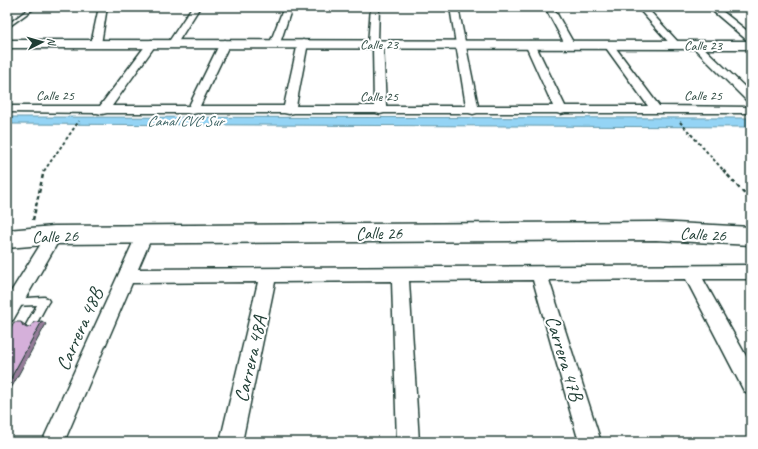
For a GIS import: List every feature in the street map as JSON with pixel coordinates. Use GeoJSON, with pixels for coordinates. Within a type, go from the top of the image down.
{"type":"FeatureCollection","features":[{"type":"Feature","properties":{"kind":"main road","name":"Calle 23"},"geometry":{"type":"LineString","coordinates":[[7,44],[303,43],[751,45]]}},
{"type":"Feature","properties":{"kind":"main road","name":"Calle 26"},"geometry":{"type":"LineString","coordinates":[[7,238],[54,235],[145,234],[656,232],[751,236]]}},
{"type":"Feature","properties":{"kind":"street"},"geometry":{"type":"LineString","coordinates":[[96,44],[103,7]]}},
{"type":"Feature","properties":{"kind":"street"},"geometry":{"type":"LineString","coordinates":[[173,43],[196,7]]}},
{"type":"Feature","properties":{"kind":"street"},"geometry":{"type":"LineString","coordinates":[[274,43],[288,7]]}},
{"type":"Feature","properties":{"kind":"street"},"geometry":{"type":"LineString","coordinates":[[375,7],[380,111]]}},
{"type":"Feature","properties":{"kind":"street"},"geometry":{"type":"LineString","coordinates":[[454,7],[473,111]]}},
{"type":"Feature","properties":{"kind":"street"},"geometry":{"type":"LineString","coordinates":[[549,7],[569,44]]}},
{"type":"Feature","properties":{"kind":"street"},"geometry":{"type":"LineString","coordinates":[[641,7],[676,45]]}},
{"type":"Feature","properties":{"kind":"street"},"geometry":{"type":"LineString","coordinates":[[712,7],[751,39]]}},
{"type":"Feature","properties":{"kind":"street"},"geometry":{"type":"LineString","coordinates":[[102,111],[152,43]]}},
{"type":"Feature","properties":{"kind":"street"},"geometry":{"type":"LineString","coordinates":[[192,111],[225,43]]}},
{"type":"Feature","properties":{"kind":"street"},"geometry":{"type":"LineString","coordinates":[[289,111],[303,43]]}},
{"type":"Feature","properties":{"kind":"street"},"geometry":{"type":"LineString","coordinates":[[530,44],[561,111]]}},
{"type":"Feature","properties":{"kind":"street"},"geometry":{"type":"LineString","coordinates":[[609,45],[656,110]]}},
{"type":"Feature","properties":{"kind":"street"},"geometry":{"type":"LineString","coordinates":[[696,45],[751,99]]}},
{"type":"Feature","properties":{"kind":"street","name":"Calle 25"},"geometry":{"type":"LineString","coordinates":[[7,109],[102,111],[751,110]]}},
{"type":"Feature","properties":{"kind":"street","name":"Carrera 48B"},"geometry":{"type":"LineString","coordinates":[[53,442],[145,234]]}},
{"type":"Feature","properties":{"kind":"street"},"geometry":{"type":"LineString","coordinates":[[10,308],[54,235]]}},
{"type":"Feature","properties":{"kind":"street"},"geometry":{"type":"LineString","coordinates":[[127,276],[751,272]]}},
{"type":"Feature","properties":{"kind":"street"},"geometry":{"type":"LineString","coordinates":[[691,273],[751,384]]}},
{"type":"Feature","properties":{"kind":"street"},"geometry":{"type":"LineString","coordinates":[[400,274],[408,442]]}},
{"type":"Feature","properties":{"kind":"street","name":"Carrera 47B"},"geometry":{"type":"LineString","coordinates":[[540,274],[590,442]]}},
{"type":"Feature","properties":{"kind":"street","name":"Carrera 48A"},"geometry":{"type":"LineString","coordinates":[[231,442],[268,275]]}},
{"type":"Feature","properties":{"kind":"lane"},"geometry":{"type":"LineString","coordinates":[[7,27],[34,7]]}},
{"type":"Feature","properties":{"kind":"lane"},"geometry":{"type":"LineString","coordinates":[[10,308],[44,302],[32,325]]}},
{"type":"Feature","properties":{"kind":"path"},"geometry":{"type":"LineString","coordinates":[[30,236],[44,170],[79,121]]}},
{"type":"Feature","properties":{"kind":"path"},"geometry":{"type":"LineString","coordinates":[[687,130],[750,200],[751,209]]}},
{"type":"Feature","properties":{"kind":"water","name":"Canal CVC Sur"},"geometry":{"type":"Polygon","coordinates":[[[7,117],[751,118],[751,127],[7,124],[7,117]]]}},
{"type":"Feature","properties":{"kind":"building"},"geometry":{"type":"Polygon","coordinates":[[[42,321],[7,385],[7,334],[14,322],[21,322],[23,326],[27,328],[34,322],[42,321]]]}}]}
